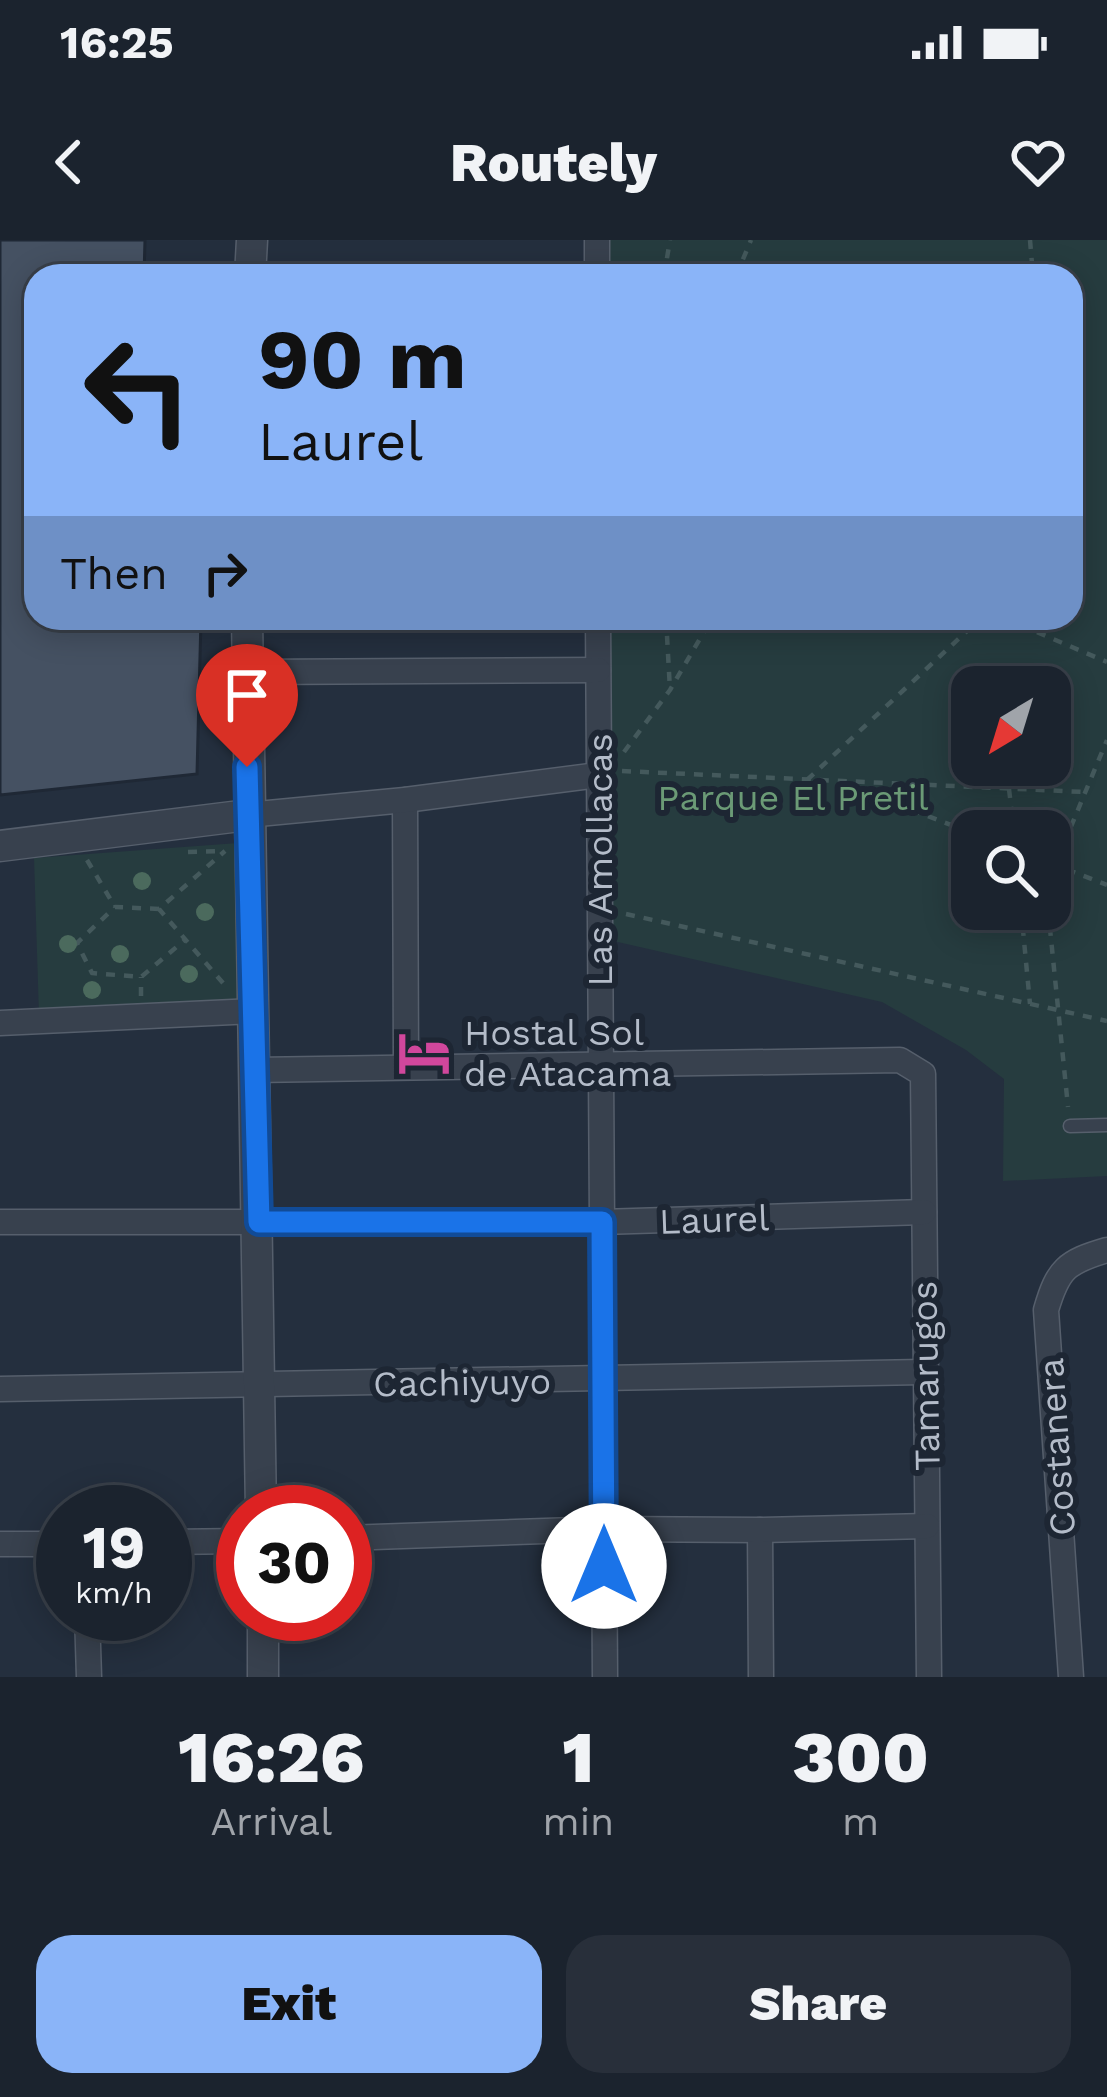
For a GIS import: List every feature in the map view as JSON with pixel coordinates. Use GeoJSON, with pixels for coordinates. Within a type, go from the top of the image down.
{"type":"FeatureCollection","features":[{"type":"Feature","properties":{"kind":"street"},"geometry":{"type":"LineString","coordinates":[[247,630],[260,1485]]}},
{"type":"Feature","properties":{"kind":"street","name":"Las Amollacas"},"geometry":{"type":"LineString","coordinates":[[598,630],[604,773],[599,909],[605,1677]]}},
{"type":"Feature","properties":{"kind":"street"},"geometry":{"type":"LineString","coordinates":[[246,671],[598,670]]}},
{"type":"Feature","properties":{"kind":"street"},"geometry":{"type":"LineString","coordinates":[[0,846],[604,773]]}},
{"type":"Feature","properties":{"kind":"street"},"geometry":{"type":"LineString","coordinates":[[405,800],[406,1067]]}},
{"type":"Feature","properties":{"kind":"street"},"geometry":{"type":"LineString","coordinates":[[0,1023],[254,1011]]}},
{"type":"Feature","properties":{"kind":"street","name":"Tamarugos"},"geometry":{"type":"LineString","coordinates":[[600,1066],[901,1060],[923,1074],[929,1677]]}},
{"type":"Feature","properties":{"kind":"street"},"geometry":{"type":"LineString","coordinates":[[254,1070],[600,1066]]}},
{"type":"Feature","properties":{"kind":"street","name":"Laurel"},"geometry":{"type":"LineString","coordinates":[[0,1222],[602,1222],[924,1213]]}},
{"type":"Feature","properties":{"kind":"street","name":"Costanera"},"geometry":{"type":"LineString","coordinates":[[1071,1677],[1046,1310],[1055,1280],[1074,1259],[1107,1250]]}},
{"type":"Feature","properties":{"kind":"street","name":"Cachiyuyo"},"geometry":{"type":"LineString","coordinates":[[0,1389],[923,1372]]}},
{"type":"Feature","properties":{"kind":"street"},"geometry":{"type":"LineString","coordinates":[[372,1537],[927,1526]]}},
{"type":"Feature","properties":{"kind":"street"},"geometry":{"type":"LineString","coordinates":[[760,1530],[761,1677]]}},
{"type":"Feature","properties":{"kind":"street"},"geometry":{"type":"LineString","coordinates":[[0,1544],[36,1544]]}},
{"type":"Feature","properties":{"kind":"street"},"geometry":{"type":"LineString","coordinates":[[88,1641],[89,1677]]}},
{"type":"Feature","properties":{"kind":"street"},"geometry":{"type":"LineString","coordinates":[[263,1641],[263,1677]]}},
{"type":"Feature","properties":{"kind":"lane"},"geometry":{"type":"LineString","coordinates":[[1070,1126],[1107,1125]]}},
{"type":"Feature","properties":{"kind":"path"},"geometry":{"type":"LineString","coordinates":[[667,630],[670,690]]}},
{"type":"Feature","properties":{"kind":"path"},"geometry":{"type":"LineString","coordinates":[[622,754],[670,690],[705,630]]}},
{"type":"Feature","properties":{"kind":"path"},"geometry":{"type":"LineString","coordinates":[[807,780],[968,630]]}},
{"type":"Feature","properties":{"kind":"path"},"geometry":{"type":"LineString","coordinates":[[1032,630],[1107,662]]}},
{"type":"Feature","properties":{"kind":"path"},"geometry":{"type":"LineString","coordinates":[[1071,823],[1107,740]]}},
{"type":"Feature","properties":{"kind":"path"},"geometry":{"type":"LineString","coordinates":[[604,773],[1085,792]]}},
{"type":"Feature","properties":{"kind":"path"},"geometry":{"type":"LineString","coordinates":[[839,782],[951,825]]}},
{"type":"Feature","properties":{"kind":"path"},"geometry":{"type":"LineString","coordinates":[[1009,789],[1012,810]]}},
{"type":"Feature","properties":{"kind":"path"},"geometry":{"type":"LineString","coordinates":[[178,852],[225,851]]}},
{"type":"Feature","properties":{"kind":"path"},"geometry":{"type":"LineString","coordinates":[[225,851],[227,872]]}},
{"type":"Feature","properties":{"kind":"path"},"geometry":{"type":"LineString","coordinates":[[186,939],[141,977],[92,973],[77,943],[115,907],[158,909],[225,851]]}},
{"type":"Feature","properties":{"kind":"path"},"geometry":{"type":"LineString","coordinates":[[85,856],[115,907]]}},
{"type":"Feature","properties":{"kind":"path"},"geometry":{"type":"LineString","coordinates":[[1071,872],[1107,886]]}},
{"type":"Feature","properties":{"kind":"path"},"geometry":{"type":"LineString","coordinates":[[158,909],[227,987]]}},
{"type":"Feature","properties":{"kind":"path"},"geometry":{"type":"LineString","coordinates":[[599,909],[1107,1021]]}},
{"type":"Feature","properties":{"kind":"path"},"geometry":{"type":"LineString","coordinates":[[1023,930],[1030,1004]]}},
{"type":"Feature","properties":{"kind":"path"},"geometry":{"type":"LineString","coordinates":[[1050,930],[1070,1126]]}},
{"type":"Feature","properties":{"kind":"path"},"geometry":{"type":"LineString","coordinates":[[140,1006],[141,977]]}},
{"type":"Feature","properties":{"kind":"green space","name":"Parque El Pretil"},"geometry":{"type":"Polygon","coordinates":[[[608,240],[1107,240],[1107,1176],[1003,1181],[1004,1079],[966,1050],[882,1002],[609,940],[609,630],[1083,630],[1083,264],[608,264],[608,240]]]}},
{"type":"Feature","properties":{"kind":"green space"},"geometry":{"type":"Polygon","coordinates":[[[238,843],[245,1008],[39,1015],[34,858],[238,843]]]}},
{"type":"Feature","properties":{"kind":"building"},"geometry":{"type":"Polygon","coordinates":[[[0,240],[145,240],[144,264],[24,264],[24,630],[201,630],[197,774],[0,795],[0,240]]]}},
{"type":"Feature","properties":{"kind":"place","name":"Hostal Sol de Atacama"},"geometry":{"type":"Point","coordinates":[424,1053]}},
{"type":"Feature","properties":{"kind":"route"},"geometry":{"type":"LineString","coordinates":[[247,767],[259,1222],[602,1222],[604,1566]]}}]}
